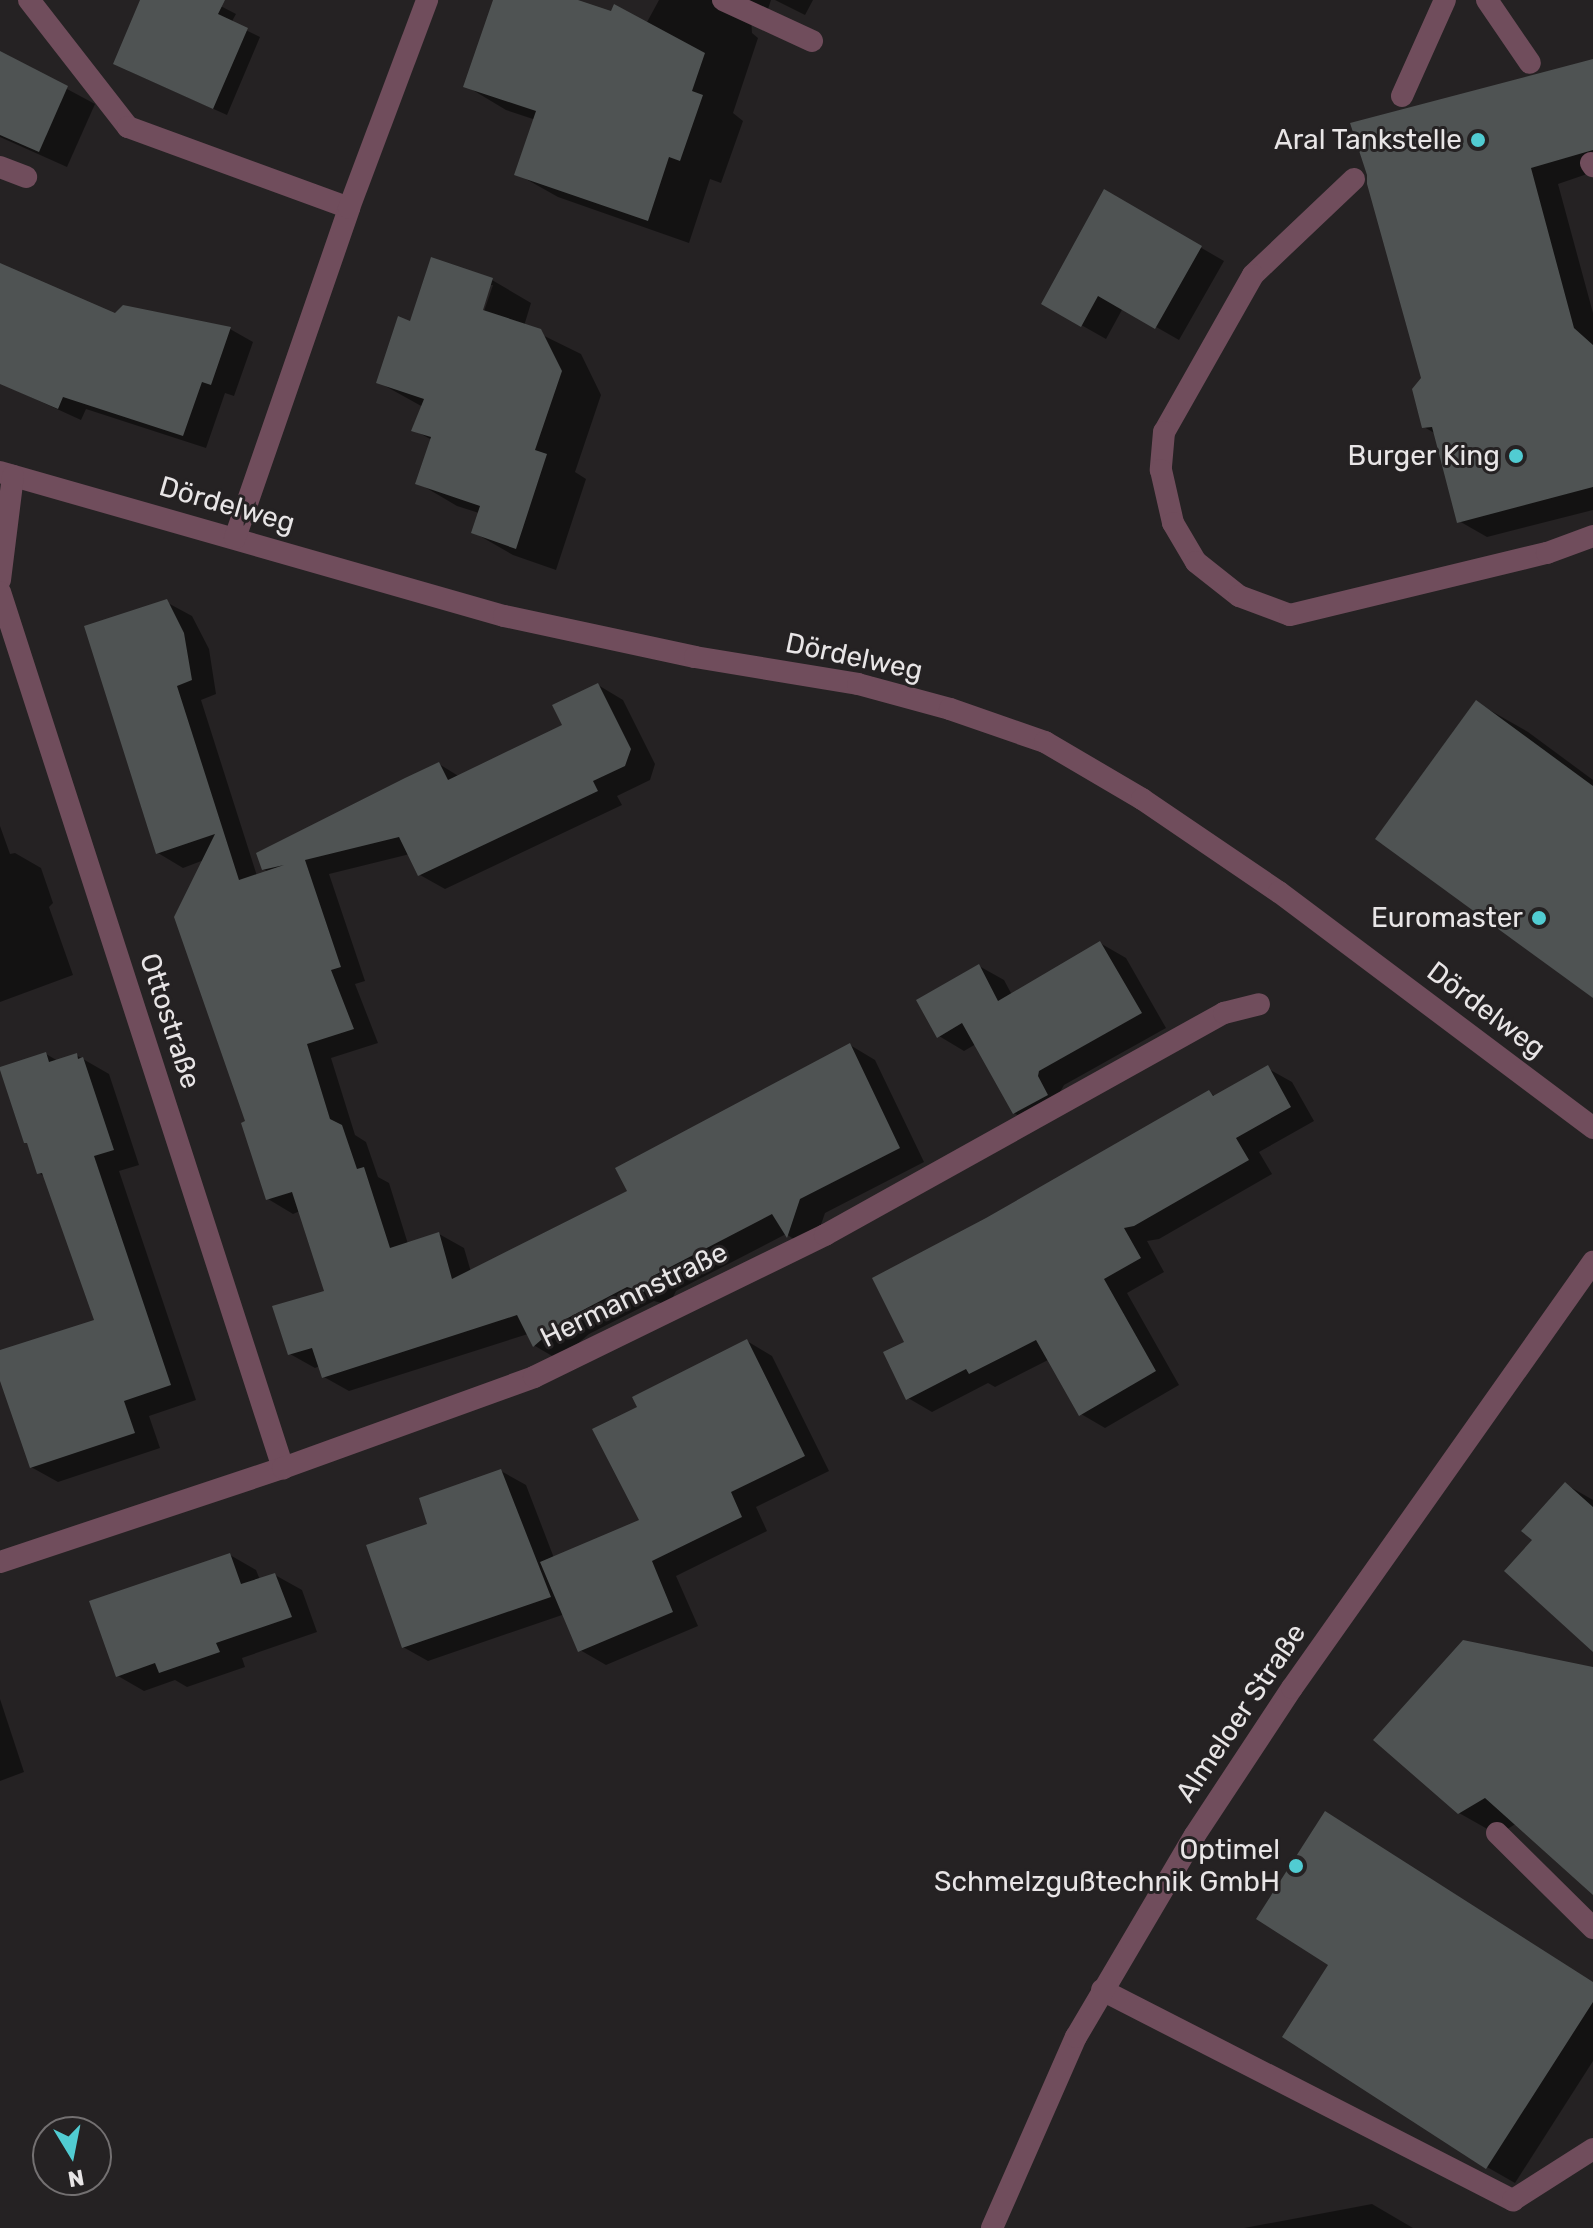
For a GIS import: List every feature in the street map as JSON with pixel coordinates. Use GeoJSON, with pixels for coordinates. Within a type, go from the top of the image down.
{"type":"FeatureCollection","features":[{"type":"Feature","properties":{"kind":"street"},"geometry":{"type":"LineString","coordinates":[[29,0],[128,127],[349,208]]}},
{"type":"Feature","properties":{"kind":"street"},"geometry":{"type":"LineString","coordinates":[[235,538],[349,208],[427,0]]}},
{"type":"Feature","properties":{"kind":"street"},"geometry":{"type":"LineString","coordinates":[[723,0],[812,41]]}},
{"type":"Feature","properties":{"kind":"street"},"geometry":{"type":"LineString","coordinates":[[1402,96],[1445,0]]}},
{"type":"Feature","properties":{"kind":"street"},"geometry":{"type":"LineString","coordinates":[[1487,0],[1530,63]]}},
{"type":"Feature","properties":{"kind":"street"},"geometry":{"type":"LineString","coordinates":[[0,167],[26,177]]}},
{"type":"Feature","properties":{"kind":"street"},"geometry":{"type":"LineString","coordinates":[[1354,179],[1253,275],[1164,432],[1161,470],[1173,523],[1196,562],[1239,596],[1290,615],[1547,553],[1593,536]]}},
{"type":"Feature","properties":{"kind":"street"},"geometry":{"type":"LineString","coordinates":[[0,580],[6,474]]}},
{"type":"Feature","properties":{"kind":"street","name":"Dördelweg"},"geometry":{"type":"LineString","coordinates":[[6,474],[504,616],[695,657],[858,684],[950,709],[1045,742],[1142,799],[1279,892],[1593,1128]]}},
{"type":"Feature","properties":{"kind":"street","name":"Ottostraße"},"geometry":{"type":"LineString","coordinates":[[0,592],[283,1468]]}},
{"type":"Feature","properties":{"kind":"street","name":"Hermannstraße"},"geometry":{"type":"LineString","coordinates":[[0,1562],[283,1468],[534,1377],[825,1235],[1224,1013],[1259,1004]]}},
{"type":"Feature","properties":{"kind":"street","name":"Almeloer Straße"},"geometry":{"type":"LineString","coordinates":[[992,2228],[1069,2051],[1195,1835],[1292,1688],[1593,1262]]}},
{"type":"Feature","properties":{"kind":"street"},"geometry":{"type":"LineString","coordinates":[[1497,1833],[1593,1928]]}},
{"type":"Feature","properties":{"kind":"street"},"geometry":{"type":"LineString","coordinates":[[1102,1990],[1513,2200],[1593,2149]]}},
{"type":"Feature","properties":{"kind":"building"},"geometry":{"type":"Polygon","coordinates":[[[140,0],[225,0],[218,14],[248,28],[213,109],[113,64],[140,0]]]}},
{"type":"Feature","properties":{"kind":"building"},"geometry":{"type":"Polygon","coordinates":[[[493,0],[578,0],[611,11],[614,4],[705,53],[692,91],[703,95],[680,161],[669,157],[648,221],[514,175],[536,111],[463,87],[493,0]]]}},
{"type":"Feature","properties":{"kind":"building"},"geometry":{"type":"Polygon","coordinates":[[[0,51],[68,86],[39,152],[0,135],[0,51]]]}},
{"type":"Feature","properties":{"kind":"building"},"geometry":{"type":"Polygon","coordinates":[[[1593,59],[1593,150],[1531,168],[1574,328],[1593,345],[1593,487],[1457,523],[1432,427],[1422,428],[1412,389],[1421,378],[1367,175],[1350,123],[1593,59]]]}},
{"type":"Feature","properties":{"kind":"building"},"geometry":{"type":"Polygon","coordinates":[[[1104,189],[1202,246],[1155,329],[1098,296],[1081,327],[1041,304],[1104,189]]]}},
{"type":"Feature","properties":{"kind":"building"},"geometry":{"type":"Polygon","coordinates":[[[431,257],[493,278],[483,310],[541,329],[562,371],[535,450],[547,454],[516,549],[471,533],[480,506],[415,484],[431,437],[411,431],[424,399],[376,383],[398,316],[410,321],[431,257]]]}},
{"type":"Feature","properties":{"kind":"building"},"geometry":{"type":"Polygon","coordinates":[[[0,263],[115,313],[123,305],[231,327],[211,385],[202,382],[183,436],[63,397],[58,409],[0,384],[0,263]]]}},
{"type":"Feature","properties":{"kind":"building"},"geometry":{"type":"Polygon","coordinates":[[[167,599],[184,633],[192,680],[177,686],[239,880],[284,865],[262,870],[256,853],[405,778],[439,762],[448,780],[562,725],[552,705],[598,683],[631,749],[625,766],[593,781],[598,791],[418,876],[399,837],[305,860],[341,967],[331,970],[354,1029],[307,1044],[330,1119],[342,1125],[357,1169],[364,1167],[390,1248],[439,1232],[452,1279],[627,1191],[615,1168],[850,1043],[900,1148],[800,1199],[787,1238],[772,1214],[651,1277],[644,1292],[627,1287],[564,1320],[533,1347],[517,1315],[322,1378],[312,1348],[288,1355],[272,1306],[324,1291],[292,1192],[266,1200],[241,1123],[245,1121],[174,917],[215,834],[156,854],[84,626],[167,599]]]}},
{"type":"Feature","properties":{"kind":"building","name":"Euromaster"},"geometry":{"type":"Polygon","coordinates":[[[1476,700],[1593,786],[1593,998],[1375,839],[1476,700]]]}},
{"type":"Feature","properties":{"kind":"building"},"geometry":{"type":"Polygon","coordinates":[[[1100,941],[1142,1013],[1039,1071],[1038,1076],[1048,1095],[1013,1114],[962,1023],[937,1038],[916,1000],[979,964],[998,1001],[1100,941]]]}},
{"type":"Feature","properties":{"kind":"building"},"geometry":{"type":"Polygon","coordinates":[[[46,1052],[49,1062],[77,1053],[78,1059],[83,1057],[114,1150],[94,1156],[171,1385],[124,1401],[135,1433],[30,1468],[0,1381],[0,1350],[94,1320],[42,1173],[37,1174],[27,1143],[24,1143],[0,1070],[0,1067],[46,1052]]]}},
{"type":"Feature","properties":{"kind":"building"},"geometry":{"type":"Polygon","coordinates":[[[1268,1065],[1291,1107],[1236,1138],[1249,1160],[1134,1226],[1124,1228],[1141,1258],[1104,1279],[1156,1371],[1079,1416],[1036,1340],[969,1374],[966,1369],[906,1400],[883,1352],[904,1342],[872,1278],[986,1218],[1209,1090],[1213,1096],[1268,1065]]]}},
{"type":"Feature","properties":{"kind":"building"},"geometry":{"type":"Polygon","coordinates":[[[747,1339],[805,1456],[731,1492],[742,1517],[652,1561],[673,1612],[578,1652],[540,1562],[639,1520],[592,1429],[637,1407],[632,1397],[747,1339]]]}},
{"type":"Feature","properties":{"kind":"building"},"geometry":{"type":"Polygon","coordinates":[[[501,1469],[551,1597],[402,1648],[366,1545],[427,1524],[419,1498],[501,1469]]]}},
{"type":"Feature","properties":{"kind":"building"},"geometry":{"type":"Polygon","coordinates":[[[1565,1482],[1593,1507],[1593,1652],[1504,1571],[1532,1540],[1521,1531],[1565,1482]]]}},
{"type":"Feature","properties":{"kind":"building"},"geometry":{"type":"Polygon","coordinates":[[[230,1553],[241,1584],[275,1573],[292,1617],[216,1643],[220,1652],[159,1673],[155,1663],[116,1677],[89,1601],[230,1553]]]}},
{"type":"Feature","properties":{"kind":"building"},"geometry":{"type":"Polygon","coordinates":[[[1463,1640],[1593,1667],[1593,1895],[1485,1798],[1458,1814],[1373,1740],[1463,1640]]]}},
{"type":"Feature","properties":{"kind":"building"},"geometry":{"type":"Polygon","coordinates":[[[1325,1811],[1593,1982],[1593,2002],[1486,2169],[1282,2037],[1328,1965],[1256,1919],[1325,1811]]]}},
{"type":"Feature","properties":{"kind":"place","name":"Aral Tankstelle"},"geometry":{"type":"Point","coordinates":[1478,140]}},
{"type":"Feature","properties":{"kind":"place","name":"Burger King"},"geometry":{"type":"Point","coordinates":[1516,456]}},
{"type":"Feature","properties":{"kind":"place","name":"Euromaster"},"geometry":{"type":"Point","coordinates":[1539,918]}},
{"type":"Feature","properties":{"kind":"place","name":"Optimel Schmelzgußtechnik GmbH"},"geometry":{"type":"Point","coordinates":[1296,1866]}}]}
